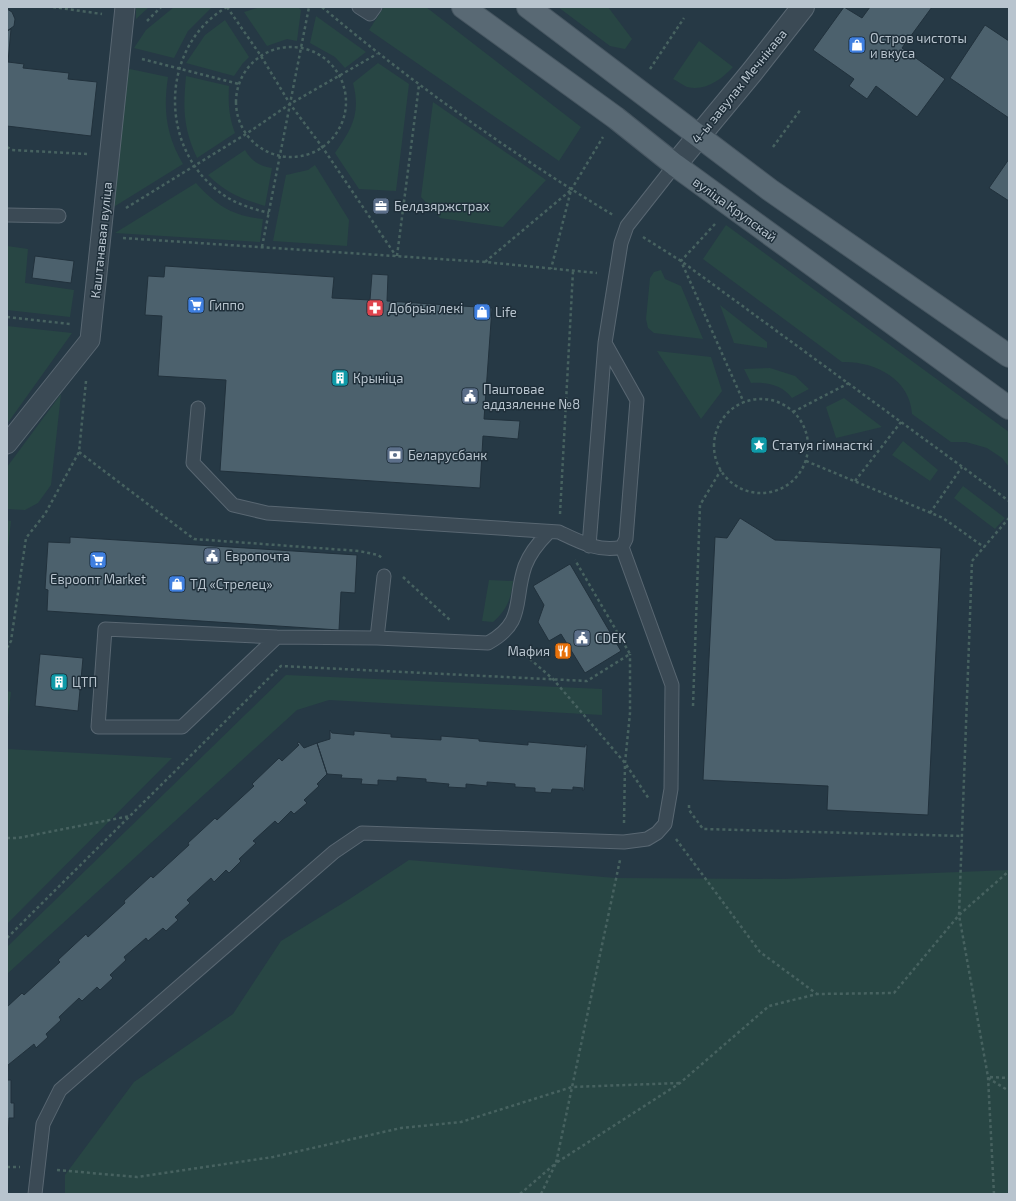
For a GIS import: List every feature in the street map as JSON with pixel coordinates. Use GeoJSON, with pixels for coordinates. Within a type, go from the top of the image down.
{"type":"FeatureCollection","features":[{"type":"Feature","properties":{"kind":"main road","name":"вуліца Крупскай"},"geometry":{"type":"LineString","coordinates":[[463,7],[616,118],[675,166],[1009,408]]}},
{"type":"Feature","properties":{"kind":"main road"},"geometry":{"type":"LineString","coordinates":[[528,7],[637,87],[698,137],[770,190],[1009,356]]}},
{"type":"Feature","properties":{"kind":"street","name":"4-ы завулак Мечнікава"},"geometry":{"type":"LineString","coordinates":[[675,166],[803,7]]}},
{"type":"Feature","properties":{"kind":"street","name":"Каштанавая вуліца"},"geometry":{"type":"LineString","coordinates":[[7,444],[90,340],[125,12]]}},
{"type":"Feature","properties":{"kind":"lane"},"geometry":{"type":"LineString","coordinates":[[359,7],[370,14],[375,7]]}},
{"type":"Feature","properties":{"kind":"lane"},"geometry":{"type":"LineString","coordinates":[[589,546],[605,343],[621,243],[627,226],[675,166]]}},
{"type":"Feature","properties":{"kind":"lane"},"geometry":{"type":"LineString","coordinates":[[7,215],[59,216]]}},
{"type":"Feature","properties":{"kind":"lane"},"geometry":{"type":"LineString","coordinates":[[198,408],[193,463],[233,505],[267,513],[548,533],[559,532],[589,546],[613,550],[622,547],[626,539],[637,400],[605,343]]}},
{"type":"Feature","properties":{"kind":"lane"},"geometry":{"type":"LineString","coordinates":[[277,637],[182,727],[98,727],[105,629],[277,637],[377,638],[488,643],[502,635],[514,619],[525,567],[533,550],[548,533]]}},
{"type":"Feature","properties":{"kind":"lane"},"geometry":{"type":"LineString","coordinates":[[35,1194],[43,1124],[60,1090],[334,852],[362,833],[624,842],[647,839],[657,833],[665,824],[671,788],[672,685],[622,547]]}},
{"type":"Feature","properties":{"kind":"lane"},"geometry":{"type":"LineString","coordinates":[[377,638],[384,576]]}},
{"type":"Feature","properties":{"kind":"path"},"geometry":{"type":"LineString","coordinates":[[53,7],[125,12]]}},
{"type":"Feature","properties":{"kind":"path"},"geometry":{"type":"LineString","coordinates":[[269,213],[242,205],[217,190],[194,166],[182,144],[174,116],[174,86],[183,58],[198,33],[218,12],[227,7],[261,56],[290,104],[323,148],[397,256]]}},
{"type":"Feature","properties":{"kind":"path"},"geometry":{"type":"LineString","coordinates":[[262,247],[309,7]]}},
{"type":"Feature","properties":{"kind":"path"},"geometry":{"type":"LineString","coordinates":[[322,7],[378,54],[419,85],[571,190],[618,219]]}},
{"type":"Feature","properties":{"kind":"path"},"geometry":{"type":"LineString","coordinates":[[647,73],[684,18]]}},
{"type":"Feature","properties":{"kind":"path"},"geometry":{"type":"LineString","coordinates":[[281,48],[301,48],[310,50],[322,56],[333,66],[340,76],[346,92],[347,106],[344,120],[337,134],[323,148],[302,157],[280,156],[260,148],[246,134],[241,127],[237,113],[236,99],[239,84],[245,71],[255,60],[281,48]]}},
{"type":"Feature","properties":{"kind":"path"},"geometry":{"type":"LineString","coordinates":[[121,54],[239,84]]}},
{"type":"Feature","properties":{"kind":"path"},"geometry":{"type":"LineString","coordinates":[[102,230],[194,166],[246,134],[290,104],[378,54]]}},
{"type":"Feature","properties":{"kind":"path"},"geometry":{"type":"LineString","coordinates":[[397,256],[419,85]]}},
{"type":"Feature","properties":{"kind":"path"},"geometry":{"type":"LineString","coordinates":[[773,147],[801,109]]}},
{"type":"Feature","properties":{"kind":"path"},"geometry":{"type":"LineString","coordinates":[[551,269],[571,190],[605,134]]}},
{"type":"Feature","properties":{"kind":"path"},"geometry":{"type":"LineString","coordinates":[[7,147],[12,150],[110,156]]}},
{"type":"Feature","properties":{"kind":"path"},"geometry":{"type":"LineString","coordinates":[[485,262],[571,190]]}},
{"type":"Feature","properties":{"kind":"path"},"geometry":{"type":"LineString","coordinates":[[681,261],[720,220]]}},
{"type":"Feature","properties":{"kind":"path"},"geometry":{"type":"LineString","coordinates":[[102,230],[262,247],[485,262],[616,274]]}},
{"type":"Feature","properties":{"kind":"path"},"geometry":{"type":"LineString","coordinates":[[639,235],[681,261],[1009,501]]}},
{"type":"Feature","properties":{"kind":"path"},"geometry":{"type":"LineString","coordinates":[[681,261],[744,403]]}},
{"type":"Feature","properties":{"kind":"path"},"geometry":{"type":"LineString","coordinates":[[7,318],[92,326]]}},
{"type":"Feature","properties":{"kind":"path"},"geometry":{"type":"LineString","coordinates":[[7,648],[11,640],[26,538],[45,514],[79,452],[87,377]]}},
{"type":"Feature","properties":{"kind":"path"},"geometry":{"type":"LineString","coordinates":[[793,412],[849,384]]}},
{"type":"Feature","properties":{"kind":"path"},"geometry":{"type":"LineString","coordinates":[[756,400],[769,400],[782,404],[793,412],[801,422],[807,435],[808,448],[806,461],[800,473],[790,483],[779,490],[766,493],[753,492],[740,488],[729,480],[721,470],[716,458],[714,445],[717,432],[723,420],[732,410],[744,403],[756,400]]}},
{"type":"Feature","properties":{"kind":"path"},"geometry":{"type":"LineString","coordinates":[[854,481],[901,422]]}},
{"type":"Feature","properties":{"kind":"path"},"geometry":{"type":"LineString","coordinates":[[806,461],[942,518],[984,547]]}},
{"type":"Feature","properties":{"kind":"path"},"geometry":{"type":"LineString","coordinates":[[930,513],[962,467]]}},
{"type":"Feature","properties":{"kind":"path"},"geometry":{"type":"LineString","coordinates":[[693,708],[700,505],[721,470]]}},
{"type":"Feature","properties":{"kind":"path"},"geometry":{"type":"LineString","coordinates":[[994,1194],[988,1077],[959,915],[972,560],[1009,518]]}},
{"type":"Feature","properties":{"kind":"path"},"geometry":{"type":"LineString","coordinates":[[541,1194],[556,1163],[624,842],[625,763],[630,713],[630,654]]}},
{"type":"Feature","properties":{"kind":"path"},"geometry":{"type":"LineString","coordinates":[[690,802],[689,810],[703,829],[962,836]]}},
{"type":"Feature","properties":{"kind":"path"},"geometry":{"type":"LineString","coordinates":[[7,838],[18,838],[130,816]]}},
{"type":"Feature","properties":{"kind":"path"},"geometry":{"type":"LineString","coordinates":[[665,824],[760,952],[817,994]]}},
{"type":"Feature","properties":{"kind":"path"},"geometry":{"type":"LineString","coordinates":[[520,1194],[556,1163],[680,1083],[770,1006],[817,994],[894,993],[959,915],[1009,871]]}},
{"type":"Feature","properties":{"kind":"path"},"geometry":{"type":"LineString","coordinates":[[988,1077],[1009,1078]]}},
{"type":"Feature","properties":{"kind":"path"},"geometry":{"type":"LineString","coordinates":[[988,1077],[1009,1091]]}},
{"type":"Feature","properties":{"kind":"path"},"geometry":{"type":"LineString","coordinates":[[38,1168],[137,1176],[273,1156],[401,1128],[461,1122],[572,1087],[680,1083]]}},
{"type":"Feature","properties":{"kind":"green space"},"geometry":{"type":"Polygon","coordinates":[[[136,7],[149,7],[136,19],[136,7]]]}},
{"type":"Feature","properties":{"kind":"green space"},"geometry":{"type":"Polygon","coordinates":[[[174,7],[212,7],[188,31],[174,58],[134,48],[146,30],[174,7]]]}},
{"type":"Feature","properties":{"kind":"green space"},"geometry":{"type":"Polygon","coordinates":[[[260,7],[298,7],[301,10],[297,41],[287,39],[267,46],[244,12],[260,7]]]}},
{"type":"Feature","properties":{"kind":"green space"},"geometry":{"type":"Polygon","coordinates":[[[384,7],[426,7],[581,127],[559,161],[369,30],[384,7]]]}},
{"type":"Feature","properties":{"kind":"green space"},"geometry":{"type":"Polygon","coordinates":[[[558,7],[608,7],[632,39],[625,49],[610,46],[558,7]]]}},
{"type":"Feature","properties":{"kind":"green space"},"geometry":{"type":"Polygon","coordinates":[[[316,16],[366,52],[345,68],[335,57],[310,43],[316,16]]]}},
{"type":"Feature","properties":{"kind":"green space"},"geometry":{"type":"Polygon","coordinates":[[[225,20],[249,57],[234,76],[186,63],[205,35],[225,20]]]}},
{"type":"Feature","properties":{"kind":"green space"},"geometry":{"type":"Polygon","coordinates":[[[699,41],[733,67],[724,76],[707,86],[700,88],[687,87],[673,79],[699,41]]]}},
{"type":"Feature","properties":{"kind":"green space"},"geometry":{"type":"Polygon","coordinates":[[[378,63],[409,84],[396,191],[359,189],[335,153],[346,136],[353,120],[356,103],[353,83],[378,63]]]}},
{"type":"Feature","properties":{"kind":"green space"},"geometry":{"type":"Polygon","coordinates":[[[125,68],[168,77],[166,100],[167,122],[173,143],[183,164],[112,208],[125,68]]]}},
{"type":"Feature","properties":{"kind":"green space"},"geometry":{"type":"Polygon","coordinates":[[[186,76],[229,86],[229,110],[235,133],[197,158],[189,137],[185,118],[184,98],[186,76]]]}},
{"type":"Feature","properties":{"kind":"green space"},"geometry":{"type":"Polygon","coordinates":[[[433,102],[546,180],[503,227],[440,218],[421,197],[433,102]]]}},
{"type":"Feature","properties":{"kind":"green space"},"geometry":{"type":"Polygon","coordinates":[[[245,150],[250,158],[257,163],[272,168],[265,206],[227,191],[208,175],[245,150]]]}},
{"type":"Feature","properties":{"kind":"green space"},"geometry":{"type":"Polygon","coordinates":[[[315,165],[349,220],[347,246],[273,241],[286,175],[308,170],[315,165]]]}},
{"type":"Feature","properties":{"kind":"green space"},"geometry":{"type":"Polygon","coordinates":[[[196,183],[225,208],[242,215],[263,219],[260,242],[115,233],[196,183]]]}},
{"type":"Feature","properties":{"kind":"green space"},"geometry":{"type":"Polygon","coordinates":[[[726,225],[1009,432],[1009,467],[1002,458],[987,448],[966,442],[951,442],[912,414],[910,402],[905,391],[889,374],[867,365],[842,362],[703,259],[726,225]]]}},
{"type":"Feature","properties":{"kind":"green space"},"geometry":{"type":"Polygon","coordinates":[[[7,246],[28,249],[25,283],[74,290],[70,317],[7,310],[7,246]]]}},
{"type":"Feature","properties":{"kind":"green space"},"geometry":{"type":"Polygon","coordinates":[[[661,270],[665,279],[681,286],[703,339],[654,333],[648,328],[646,319],[650,278],[654,272],[661,270]]]}},
{"type":"Feature","properties":{"kind":"green space"},"geometry":{"type":"Polygon","coordinates":[[[720,305],[767,342],[767,348],[734,343],[720,305]]]}},
{"type":"Feature","properties":{"kind":"green space"},"geometry":{"type":"Polygon","coordinates":[[[7,326],[72,333],[7,424],[7,326]]]}},
{"type":"Feature","properties":{"kind":"green space"},"geometry":{"type":"Polygon","coordinates":[[[657,351],[711,357],[722,391],[701,419],[657,351]]]}},
{"type":"Feature","properties":{"kind":"green space"},"geometry":{"type":"Polygon","coordinates":[[[770,368],[795,376],[809,389],[792,398],[784,390],[774,385],[751,383],[744,369],[770,368]]]}},
{"type":"Feature","properties":{"kind":"green space"},"geometry":{"type":"Polygon","coordinates":[[[61,394],[51,485],[38,503],[25,510],[7,509],[7,467],[61,394]]]}},
{"type":"Feature","properties":{"kind":"green space"},"geometry":{"type":"Polygon","coordinates":[[[844,398],[882,427],[836,438],[826,407],[844,398]]]}},
{"type":"Feature","properties":{"kind":"green space"},"geometry":{"type":"Polygon","coordinates":[[[903,441],[938,470],[930,481],[892,455],[903,441]]]}},
{"type":"Feature","properties":{"kind":"green space"},"geometry":{"type":"Polygon","coordinates":[[[963,486],[1005,518],[995,529],[954,498],[963,486]]]}},
{"type":"Feature","properties":{"kind":"green space"},"geometry":{"type":"Polygon","coordinates":[[[7,520],[11,521],[7,557],[7,520]]]}},
{"type":"Feature","properties":{"kind":"green space"},"geometry":{"type":"Polygon","coordinates":[[[489,580],[513,581],[508,604],[498,618],[493,622],[482,621],[489,580]]]}},
{"type":"Feature","properties":{"kind":"green space"},"geometry":{"type":"Polygon","coordinates":[[[286,675],[602,689],[602,715],[329,700],[297,710],[7,974],[7,947],[286,675]]]}},
{"type":"Feature","properties":{"kind":"green space"},"geometry":{"type":"Polygon","coordinates":[[[7,691],[11,692],[7,726],[7,691]]]}},
{"type":"Feature","properties":{"kind":"green space"},"geometry":{"type":"Polygon","coordinates":[[[7,749],[172,758],[7,924],[7,749]]]}},
{"type":"Feature","properties":{"kind":"green space"},"geometry":{"type":"Polygon","coordinates":[[[409,860],[615,878],[784,879],[1009,870],[1009,1194],[65,1194],[65,1175],[134,1082],[233,1014],[281,941],[409,860]]]}},
{"type":"Feature","properties":{"kind":"building"},"geometry":{"type":"Polygon","coordinates":[[[844,7],[862,18],[870,7],[932,7],[902,48],[945,79],[917,117],[876,86],[867,99],[849,86],[854,79],[813,50],[844,7]]]}},
{"type":"Feature","properties":{"kind":"building"},"geometry":{"type":"Polygon","coordinates":[[[7,9],[12,12],[15,19],[14,26],[7,31],[7,9]]]}},
{"type":"Feature","properties":{"kind":"building"},"geometry":{"type":"Polygon","coordinates":[[[985,25],[1009,41],[1009,118],[950,78],[985,25]]]}},
{"type":"Feature","properties":{"kind":"building"},"geometry":{"type":"Polygon","coordinates":[[[11,29],[8,62],[24,64],[23,68],[69,73],[68,79],[97,82],[91,136],[7,126],[7,31],[11,29]]]}},
{"type":"Feature","properties":{"kind":"building"},"geometry":{"type":"Polygon","coordinates":[[[1009,159],[1009,201],[989,188],[1009,159]]]}},
{"type":"Feature","properties":{"kind":"building"},"geometry":{"type":"Polygon","coordinates":[[[35,256],[74,261],[71,283],[32,278],[35,256]]]}},
{"type":"Feature","properties":{"kind":"building","name":"Крыніца"},"geometry":{"type":"Polygon","coordinates":[[[165,266],[334,277],[332,298],[370,300],[372,274],[388,275],[387,301],[492,308],[484,419],[520,421],[518,439],[483,436],[480,488],[220,471],[226,380],[158,376],[162,316],[145,315],[148,276],[164,277],[165,266]]]}},
{"type":"Feature","properties":{"kind":"building"},"geometry":{"type":"Polygon","coordinates":[[[740,518],[775,540],[941,548],[928,815],[827,810],[828,786],[703,780],[715,537],[727,538],[740,518]]]}},
{"type":"Feature","properties":{"kind":"building"},"geometry":{"type":"Polygon","coordinates":[[[70,537],[357,555],[355,593],[341,592],[339,630],[47,611],[48,590],[45,589],[48,542],[70,543],[70,537]]]}},
{"type":"Feature","properties":{"kind":"building"},"geometry":{"type":"Polygon","coordinates":[[[570,564],[621,651],[585,673],[561,634],[549,641],[538,622],[544,605],[533,586],[570,564]]]}},
{"type":"Feature","properties":{"kind":"building","name":"ЦТП"},"geometry":{"type":"Polygon","coordinates":[[[40,654],[83,658],[78,711],[35,706],[40,654]]]}},
{"type":"Feature","properties":{"kind":"building"},"geometry":{"type":"Polygon","coordinates":[[[330,730],[332,733],[354,735],[354,731],[391,734],[391,737],[441,740],[441,736],[528,745],[528,742],[585,747],[585,745],[587,745],[584,790],[582,790],[583,788],[573,787],[573,790],[552,789],[551,793],[535,792],[535,788],[515,787],[515,784],[487,782],[487,786],[466,784],[466,788],[448,787],[449,784],[426,782],[426,779],[397,777],[397,781],[378,780],[378,785],[361,784],[362,779],[341,778],[342,775],[327,774],[317,743],[330,739],[330,730]]]}},
{"type":"Feature","properties":{"kind":"building"},"geometry":{"type":"Polygon","coordinates":[[[299,742],[304,748],[317,743],[327,774],[317,784],[319,786],[304,800],[307,803],[294,814],[291,811],[278,824],[275,821],[253,841],[256,843],[239,859],[241,861],[229,873],[226,870],[214,882],[211,878],[187,900],[190,903],[175,917],[178,920],[166,931],[163,928],[148,941],[146,938],[124,957],[126,960],[110,975],[113,978],[100,990],[97,987],[82,1001],[79,998],[59,1017],[61,1020],[46,1034],[48,1037],[36,1048],[34,1044],[8,1065],[7,1080],[7,1007],[22,993],[24,995],[60,962],[58,960],[86,934],[88,937],[125,903],[124,901],[151,876],[153,878],[189,845],[188,843],[215,818],[217,820],[254,786],[252,784],[279,758],[282,761],[299,745],[297,743],[299,742]]]}},
{"type":"Feature","properties":{"kind":"building"},"geometry":{"type":"Polygon","coordinates":[[[7,1080],[11,1080],[11,1103],[14,1103],[14,1118],[9,1118],[8,1140],[7,1140],[7,1080]]]}},
{"type":"Feature","properties":{"kind":"place","name":"Остров чистоты и вкуса"},"geometry":{"type":"Point","coordinates":[857,45]}},
{"type":"Feature","properties":{"kind":"place","name":"Белдзяржстрах"},"geometry":{"type":"Point","coordinates":[381,206]}},
{"type":"Feature","properties":{"kind":"place","name":"Гиппо"},"geometry":{"type":"Point","coordinates":[196,305]}},
{"type":"Feature","properties":{"kind":"place","name":"Добрыя лекі"},"geometry":{"type":"Point","coordinates":[375,308]}},
{"type":"Feature","properties":{"kind":"place","name":"Life"},"geometry":{"type":"Point","coordinates":[482,312]}},
{"type":"Feature","properties":{"kind":"place","name":"Крыніца"},"geometry":{"type":"Point","coordinates":[340,378]}},
{"type":"Feature","properties":{"kind":"place","name":"Паштовае аддзяленне №8"},"geometry":{"type":"Point","coordinates":[470,396]}},
{"type":"Feature","properties":{"kind":"place","name":"Статуя гімнасткі"},"geometry":{"type":"Point","coordinates":[759,445]}},
{"type":"Feature","properties":{"kind":"place","name":"Беларусбанк"},"geometry":{"type":"Point","coordinates":[395,455]}},
{"type":"Feature","properties":{"kind":"place","name":"Европочта"},"geometry":{"type":"Point","coordinates":[212,556]}},
{"type":"Feature","properties":{"kind":"place","name":"Евроопт Market"},"geometry":{"type":"Point","coordinates":[98,560]}},
{"type":"Feature","properties":{"kind":"place","name":"ТД «Стрелец»"},"geometry":{"type":"Point","coordinates":[177,584]}},
{"type":"Feature","properties":{"kind":"place","name":"CDEK"},"geometry":{"type":"Point","coordinates":[582,638]}},
{"type":"Feature","properties":{"kind":"place","name":"Мафия"},"geometry":{"type":"Point","coordinates":[563,651]}},
{"type":"Feature","properties":{"kind":"place","name":"ЦТП"},"geometry":{"type":"Point","coordinates":[59,682]}}]}
